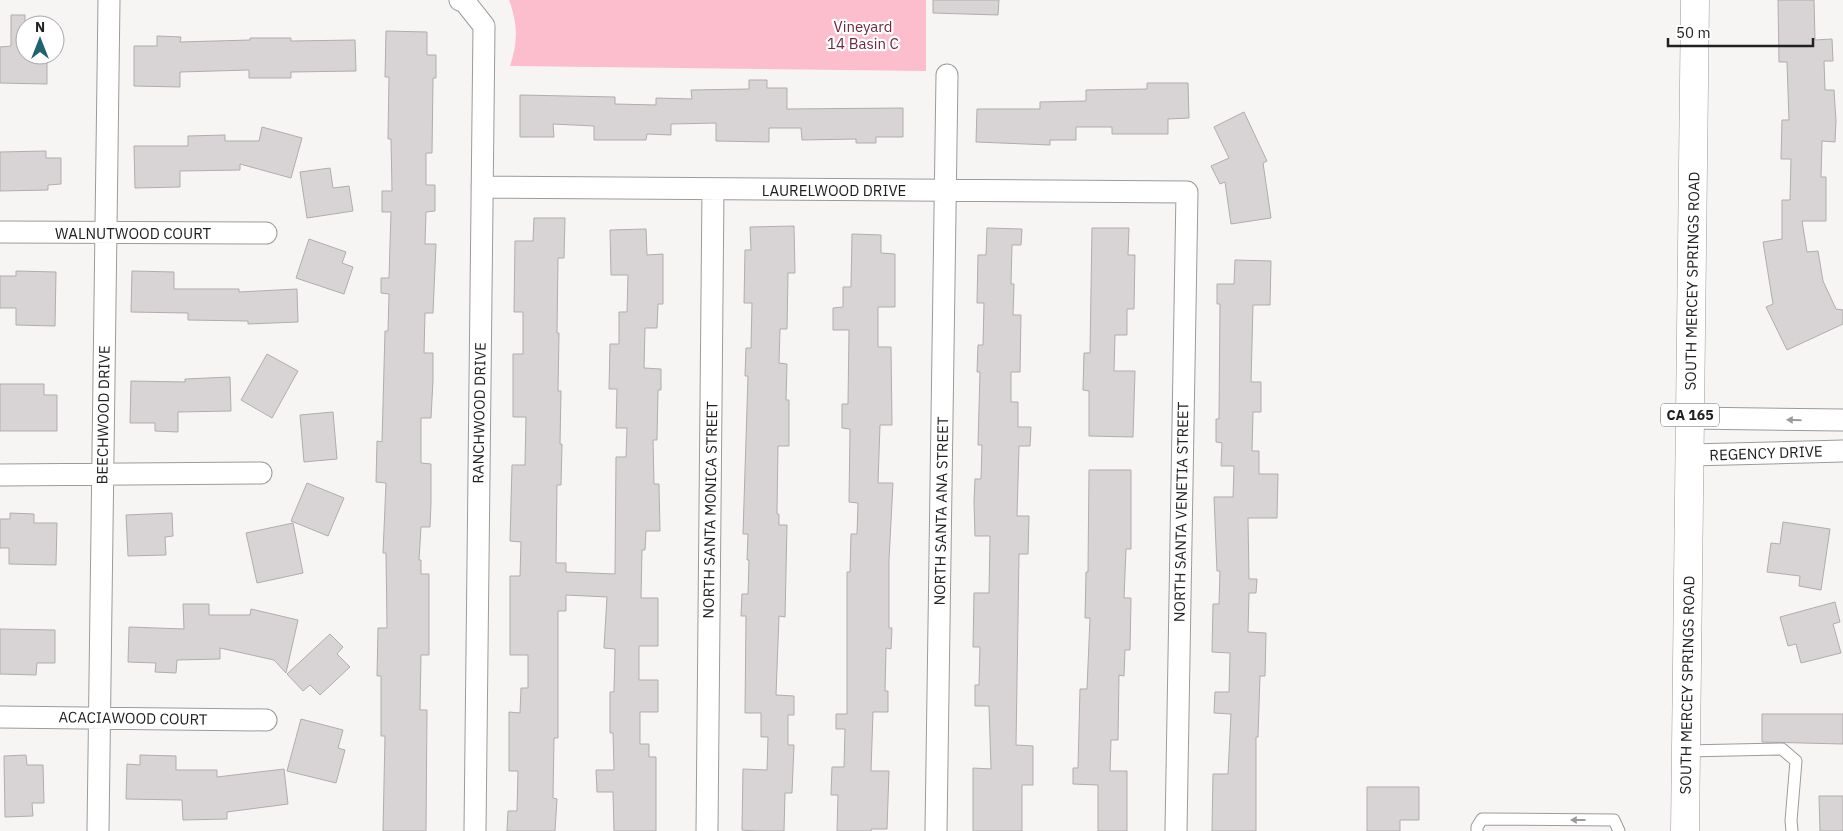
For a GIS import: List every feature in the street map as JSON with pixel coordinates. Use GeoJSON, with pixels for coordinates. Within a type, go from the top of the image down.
{"type":"FeatureCollection","features":[{"type":"Feature","properties":{"kind":"main road","name":"SOUTH MERCEY SPRINGS ROAD"},"geometry":{"type":"LineString","coordinates":[[1685,831],[1695,0]]}},
{"type":"Feature","properties":{"kind":"street","name":"BEECHWOOD DRIVE"},"geometry":{"type":"LineString","coordinates":[[98,831],[109,0]]}},
{"type":"Feature","properties":{"kind":"street","name":"RANCHWOOD DRIVE"},"geometry":{"type":"LineString","coordinates":[[463,1],[484,26],[475,831]]}},
{"type":"Feature","properties":{"kind":"street","name":"NORTH SANTA ANA STREET"},"geometry":{"type":"LineString","coordinates":[[936,831],[947,75]]}},
{"type":"Feature","properties":{"kind":"street","name":"LAURELWOOD DRIVE"},"geometry":{"type":"LineString","coordinates":[[482,187],[1187,192]]}},
{"type":"Feature","properties":{"kind":"street","name":"NORTH SANTA MONICA STREET"},"geometry":{"type":"LineString","coordinates":[[707,831],[713,189]]}},
{"type":"Feature","properties":{"kind":"street","name":"NORTH SANTA VENETIA STREET"},"geometry":{"type":"LineString","coordinates":[[1176,831],[1187,192]]}},
{"type":"Feature","properties":{"kind":"street","name":"WALNUTWOOD COURT"},"geometry":{"type":"LineString","coordinates":[[0,232],[266,233]]}},
{"type":"Feature","properties":{"kind":"street","name":"REGENCY DRIVE"},"geometry":{"type":"LineString","coordinates":[[1690,418],[1843,420]]}},
{"type":"Feature","properties":{"kind":"street","name":"REGENCY DRIVE"},"geometry":{"type":"LineString","coordinates":[[1690,455],[1843,451]]}},
{"type":"Feature","properties":{"kind":"street"},"geometry":{"type":"LineString","coordinates":[[0,475],[261,473]]}},
{"type":"Feature","properties":{"kind":"street","name":"ACACIAWOOD COURT"},"geometry":{"type":"LineString","coordinates":[[0,717],[266,720]]}},
{"type":"Feature","properties":{"kind":"lane"},"geometry":{"type":"LineString","coordinates":[[1686,751],[1782,749],[1796,761],[1791,821],[1792,831]]}},
{"type":"Feature","properties":{"kind":"lane"},"geometry":{"type":"LineString","coordinates":[[1477,831],[1477,827],[1482,819],[1501,819],[1614,820],[1619,831]]}},
{"type":"Feature","properties":{"kind":"green space","name":"Vineyard 14 Basin C"},"geometry":{"type":"Polygon","coordinates":[[[509,0],[926,0],[926,71],[510,66],[516,33],[509,0]]]}},
{"type":"Feature","properties":{"kind":"building"},"geometry":{"type":"Polygon","coordinates":[[[933,0],[999,0],[998,15],[933,13],[933,0]]]}},
{"type":"Feature","properties":{"kind":"building"},"geometry":{"type":"Polygon","coordinates":[[[1778,0],[1814,0],[1815,40],[1832,39],[1833,61],[1824,61],[1825,90],[1834,90],[1836,121],[1835,142],[1822,141],[1821,177],[1826,177],[1826,221],[1802,221],[1807,252],[1818,251],[1823,281],[1836,309],[1843,310],[1843,324],[1787,350],[1766,307],[1773,304],[1763,242],[1782,239],[1782,200],[1790,200],[1791,159],[1781,159],[1782,120],[1789,120],[1787,62],[1779,62],[1778,0]]]}},
{"type":"Feature","properties":{"kind":"building"},"geometry":{"type":"Polygon","coordinates":[[[11,15],[15,15],[15,65],[47,65],[47,84],[0,83],[0,47],[11,46],[11,15]]]}},
{"type":"Feature","properties":{"kind":"building"},"geometry":{"type":"Polygon","coordinates":[[[386,31],[427,32],[427,55],[436,55],[436,78],[433,78],[432,153],[426,153],[426,185],[435,185],[435,211],[426,212],[425,244],[436,244],[433,313],[425,313],[424,353],[433,353],[433,380],[431,418],[421,418],[421,463],[431,464],[431,503],[430,527],[421,527],[419,560],[421,560],[421,574],[429,574],[429,655],[421,655],[420,710],[427,710],[426,831],[383,831],[385,736],[381,736],[381,676],[377,676],[378,628],[387,628],[386,553],[383,553],[386,483],[376,482],[377,441],[382,442],[385,331],[388,331],[389,294],[381,293],[381,278],[389,278],[391,212],[382,212],[382,191],[392,191],[391,139],[388,139],[389,77],[385,77],[386,31]]]}},
{"type":"Feature","properties":{"kind":"building"},"geometry":{"type":"Polygon","coordinates":[[[157,36],[181,37],[180,42],[250,40],[250,38],[291,38],[291,41],[355,40],[356,71],[291,72],[291,78],[249,78],[249,70],[180,72],[180,87],[134,86],[134,46],[157,46],[157,36]]]}},
{"type":"Feature","properties":{"kind":"building"},"geometry":{"type":"Polygon","coordinates":[[[749,80],[767,80],[767,88],[787,88],[787,109],[903,108],[903,137],[876,137],[876,143],[856,143],[856,139],[802,140],[801,128],[769,128],[769,142],[716,141],[716,123],[671,124],[671,135],[647,134],[646,140],[594,140],[594,126],[553,124],[554,137],[520,137],[520,95],[615,97],[615,104],[656,105],[656,98],[692,99],[691,90],[749,89],[749,80]]]}},
{"type":"Feature","properties":{"kind":"building"},"geometry":{"type":"Polygon","coordinates":[[[1147,83],[1188,83],[1189,118],[1168,119],[1168,134],[1112,134],[1112,127],[1076,127],[1076,140],[1050,140],[1050,145],[976,142],[977,109],[1040,109],[1040,102],[1086,101],[1086,90],[1147,89],[1147,83]]]}},
{"type":"Feature","properties":{"kind":"building"},"geometry":{"type":"Polygon","coordinates":[[[1244,112],[1267,161],[1263,163],[1271,218],[1231,224],[1225,182],[1220,184],[1211,166],[1229,158],[1214,127],[1244,112]]]}},
{"type":"Feature","properties":{"kind":"building"},"geometry":{"type":"Polygon","coordinates":[[[262,127],[302,138],[291,178],[240,164],[240,170],[180,171],[180,187],[135,188],[134,146],[188,146],[188,136],[225,135],[225,141],[259,141],[262,127]]]}},
{"type":"Feature","properties":{"kind":"building"},"geometry":{"type":"Polygon","coordinates":[[[46,151],[46,158],[61,158],[61,184],[48,185],[48,190],[0,191],[0,152],[46,151]]]}},
{"type":"Feature","properties":{"kind":"building"},"geometry":{"type":"Polygon","coordinates":[[[330,168],[333,188],[349,186],[353,211],[307,218],[300,172],[330,168]]]}},
{"type":"Feature","properties":{"kind":"building"},"geometry":{"type":"Polygon","coordinates":[[[534,218],[565,218],[564,258],[558,258],[558,391],[561,391],[560,444],[562,444],[561,485],[557,485],[556,563],[566,563],[566,572],[615,574],[616,457],[626,457],[627,428],[616,428],[617,389],[609,389],[610,344],[619,344],[619,312],[627,312],[628,275],[611,275],[610,230],[646,229],[647,255],[663,254],[663,304],[658,304],[657,328],[645,328],[644,368],[661,369],[661,390],[658,390],[657,440],[653,440],[654,484],[659,484],[660,531],[646,531],[645,550],[642,550],[641,598],[658,598],[658,646],[639,646],[639,680],[658,680],[658,712],[640,712],[640,744],[649,744],[649,757],[656,757],[656,831],[614,831],[613,792],[597,792],[596,770],[614,770],[613,733],[610,733],[610,692],[614,692],[615,649],[604,648],[607,597],[566,595],[566,611],[558,611],[558,738],[554,738],[553,798],[557,799],[555,831],[507,831],[508,811],[517,811],[518,771],[509,771],[509,712],[520,713],[521,688],[528,688],[528,655],[510,655],[510,576],[520,576],[521,542],[510,541],[512,465],[525,465],[526,417],[513,417],[513,354],[523,354],[523,312],[514,312],[515,241],[533,241],[534,218]]]}},
{"type":"Feature","properties":{"kind":"building"},"geometry":{"type":"Polygon","coordinates":[[[794,226],[795,273],[788,273],[787,329],[780,329],[779,363],[787,364],[786,400],[789,400],[789,446],[778,446],[777,514],[779,514],[779,525],[787,525],[785,617],[779,616],[776,695],[794,696],[794,715],[788,715],[788,745],[794,745],[792,793],[785,793],[784,831],[742,830],[743,769],[767,770],[768,737],[761,737],[761,713],[745,713],[746,616],[741,616],[742,594],[748,594],[749,560],[747,560],[748,534],[743,534],[748,376],[745,376],[746,348],[751,348],[752,303],[744,303],[745,250],[751,250],[750,227],[794,226]]]}},
{"type":"Feature","properties":{"kind":"building"},"geometry":{"type":"Polygon","coordinates":[[[987,228],[1022,229],[1021,245],[1012,245],[1011,284],[1014,284],[1013,315],[1021,315],[1020,372],[1011,372],[1011,402],[1018,402],[1018,427],[1031,427],[1030,446],[1019,446],[1017,516],[1029,516],[1028,554],[1019,554],[1016,745],[1033,746],[1033,785],[1022,785],[1022,831],[973,831],[973,768],[991,769],[989,706],[975,706],[975,685],[979,685],[980,647],[973,647],[974,593],[989,593],[990,536],[975,536],[974,501],[975,479],[981,479],[982,445],[978,445],[980,372],[977,372],[978,345],[983,345],[984,303],[977,303],[978,255],[986,255],[987,228]]]}},
{"type":"Feature","properties":{"kind":"building"},"geometry":{"type":"Polygon","coordinates":[[[1092,228],[1129,228],[1128,255],[1135,255],[1134,309],[1127,309],[1127,335],[1115,335],[1114,371],[1135,371],[1133,437],[1089,436],[1089,391],[1083,390],[1084,353],[1090,353],[1092,228]]]}},
{"type":"Feature","properties":{"kind":"building"},"geometry":{"type":"Polygon","coordinates":[[[852,234],[881,235],[881,253],[895,254],[895,307],[878,307],[878,347],[891,347],[892,425],[880,425],[878,483],[893,483],[889,560],[889,628],[892,628],[891,649],[886,648],[885,691],[888,691],[888,712],[873,712],[871,771],[889,771],[887,829],[871,829],[871,831],[837,831],[838,795],[831,795],[832,767],[844,767],[845,729],[836,729],[836,714],[847,714],[847,572],[850,572],[851,534],[857,534],[858,503],[849,502],[850,429],[842,428],[842,404],[848,404],[849,330],[833,330],[833,308],[843,307],[843,287],[851,287],[852,234]]]}},
{"type":"Feature","properties":{"kind":"building"},"geometry":{"type":"Polygon","coordinates":[[[309,239],[346,252],[342,263],[353,267],[344,294],[296,278],[309,239]]]}},
{"type":"Feature","properties":{"kind":"building"},"geometry":{"type":"Polygon","coordinates":[[[1235,260],[1271,261],[1270,305],[1253,305],[1251,382],[1261,382],[1261,412],[1253,412],[1252,451],[1259,451],[1259,474],[1278,474],[1277,518],[1248,518],[1249,579],[1257,579],[1256,593],[1249,593],[1248,632],[1266,633],[1265,676],[1260,676],[1258,737],[1256,737],[1256,831],[1212,831],[1213,774],[1228,774],[1231,714],[1214,713],[1215,692],[1229,692],[1230,653],[1212,652],[1213,604],[1219,604],[1220,571],[1217,571],[1214,497],[1233,497],[1234,466],[1221,466],[1222,443],[1216,442],[1216,419],[1219,419],[1220,304],[1217,304],[1217,284],[1234,284],[1235,260]]]}},
{"type":"Feature","properties":{"kind":"building"},"geometry":{"type":"Polygon","coordinates":[[[16,271],[56,272],[55,326],[16,325],[16,308],[0,308],[0,276],[16,276],[16,271]]]}},
{"type":"Feature","properties":{"kind":"building"},"geometry":{"type":"Polygon","coordinates":[[[132,271],[174,272],[174,289],[239,289],[239,292],[297,289],[298,322],[248,324],[248,321],[188,320],[188,313],[131,312],[132,271]]]}},
{"type":"Feature","properties":{"kind":"building"},"geometry":{"type":"Polygon","coordinates":[[[267,354],[298,371],[272,418],[241,400],[267,354]]]}},
{"type":"Feature","properties":{"kind":"building"},"geometry":{"type":"Polygon","coordinates":[[[230,377],[231,411],[178,412],[178,432],[155,431],[155,423],[130,423],[131,381],[185,382],[185,379],[230,377]]]}},
{"type":"Feature","properties":{"kind":"building"},"geometry":{"type":"Polygon","coordinates":[[[0,384],[44,384],[44,395],[57,395],[57,431],[0,431],[0,384]]]}},
{"type":"Feature","properties":{"kind":"building"},"geometry":{"type":"Polygon","coordinates":[[[333,412],[337,459],[304,462],[300,415],[333,412]]]}},
{"type":"Feature","properties":{"kind":"building"},"geometry":{"type":"Polygon","coordinates":[[[1089,470],[1131,470],[1131,549],[1126,549],[1124,598],[1131,598],[1130,650],[1125,650],[1124,676],[1119,675],[1118,740],[1111,740],[1110,771],[1127,771],[1127,831],[1098,831],[1098,785],[1073,784],[1073,768],[1078,768],[1080,689],[1087,689],[1090,618],[1085,618],[1086,572],[1088,572],[1089,470]]]}},
{"type":"Feature","properties":{"kind":"building"},"geometry":{"type":"Polygon","coordinates":[[[307,483],[344,498],[328,536],[291,521],[307,483]]]}},
{"type":"Feature","properties":{"kind":"building"},"geometry":{"type":"Polygon","coordinates":[[[10,513],[34,514],[34,523],[57,523],[56,565],[9,564],[9,548],[0,548],[0,519],[10,519],[10,513]]]}},
{"type":"Feature","properties":{"kind":"building"},"geometry":{"type":"Polygon","coordinates":[[[172,513],[173,536],[165,537],[166,555],[128,556],[126,515],[172,513]]]}},
{"type":"Feature","properties":{"kind":"building"},"geometry":{"type":"Polygon","coordinates":[[[1783,522],[1830,529],[1821,590],[1799,586],[1800,576],[1767,572],[1771,543],[1780,544],[1783,522]]]}},
{"type":"Feature","properties":{"kind":"building"},"geometry":{"type":"Polygon","coordinates":[[[293,523],[303,573],[257,583],[246,533],[293,523]]]}},
{"type":"Feature","properties":{"kind":"building"},"geometry":{"type":"Polygon","coordinates":[[[1835,602],[1840,622],[1833,624],[1841,653],[1801,663],[1796,644],[1788,646],[1780,617],[1835,602]]]}},
{"type":"Feature","properties":{"kind":"building"},"geometry":{"type":"Polygon","coordinates":[[[183,604],[209,604],[209,615],[250,615],[251,609],[298,620],[286,673],[274,660],[220,648],[220,659],[177,660],[176,673],[155,672],[156,663],[128,662],[129,627],[184,629],[183,604]]]}},
{"type":"Feature","properties":{"kind":"building"},"geometry":{"type":"Polygon","coordinates":[[[0,629],[55,630],[55,663],[37,663],[36,675],[0,674],[0,629]]]}},
{"type":"Feature","properties":{"kind":"building"},"geometry":{"type":"Polygon","coordinates":[[[330,634],[343,647],[337,654],[350,667],[320,695],[310,685],[303,691],[287,674],[330,634]]]}},
{"type":"Feature","properties":{"kind":"building"},"geometry":{"type":"Polygon","coordinates":[[[1762,714],[1843,714],[1843,744],[1762,742],[1762,714]]]}},
{"type":"Feature","properties":{"kind":"building"},"geometry":{"type":"Polygon","coordinates":[[[301,719],[343,730],[338,748],[345,750],[336,783],[287,771],[301,719]]]}},
{"type":"Feature","properties":{"kind":"building"},"geometry":{"type":"Polygon","coordinates":[[[26,755],[27,765],[43,765],[44,803],[32,803],[33,816],[5,817],[4,756],[26,755]]]}},
{"type":"Feature","properties":{"kind":"building"},"geometry":{"type":"Polygon","coordinates":[[[140,755],[176,756],[176,770],[217,770],[217,777],[284,769],[288,804],[227,812],[227,819],[183,820],[182,800],[126,799],[127,764],[140,765],[140,755]]]}},
{"type":"Feature","properties":{"kind":"building"},"geometry":{"type":"Polygon","coordinates":[[[1367,787],[1419,787],[1419,820],[1400,820],[1400,831],[1367,831],[1367,787]]]}},
{"type":"Feature","properties":{"kind":"building"},"geometry":{"type":"Polygon","coordinates":[[[1819,796],[1843,796],[1843,831],[1820,831],[1819,796]]]}}]}
